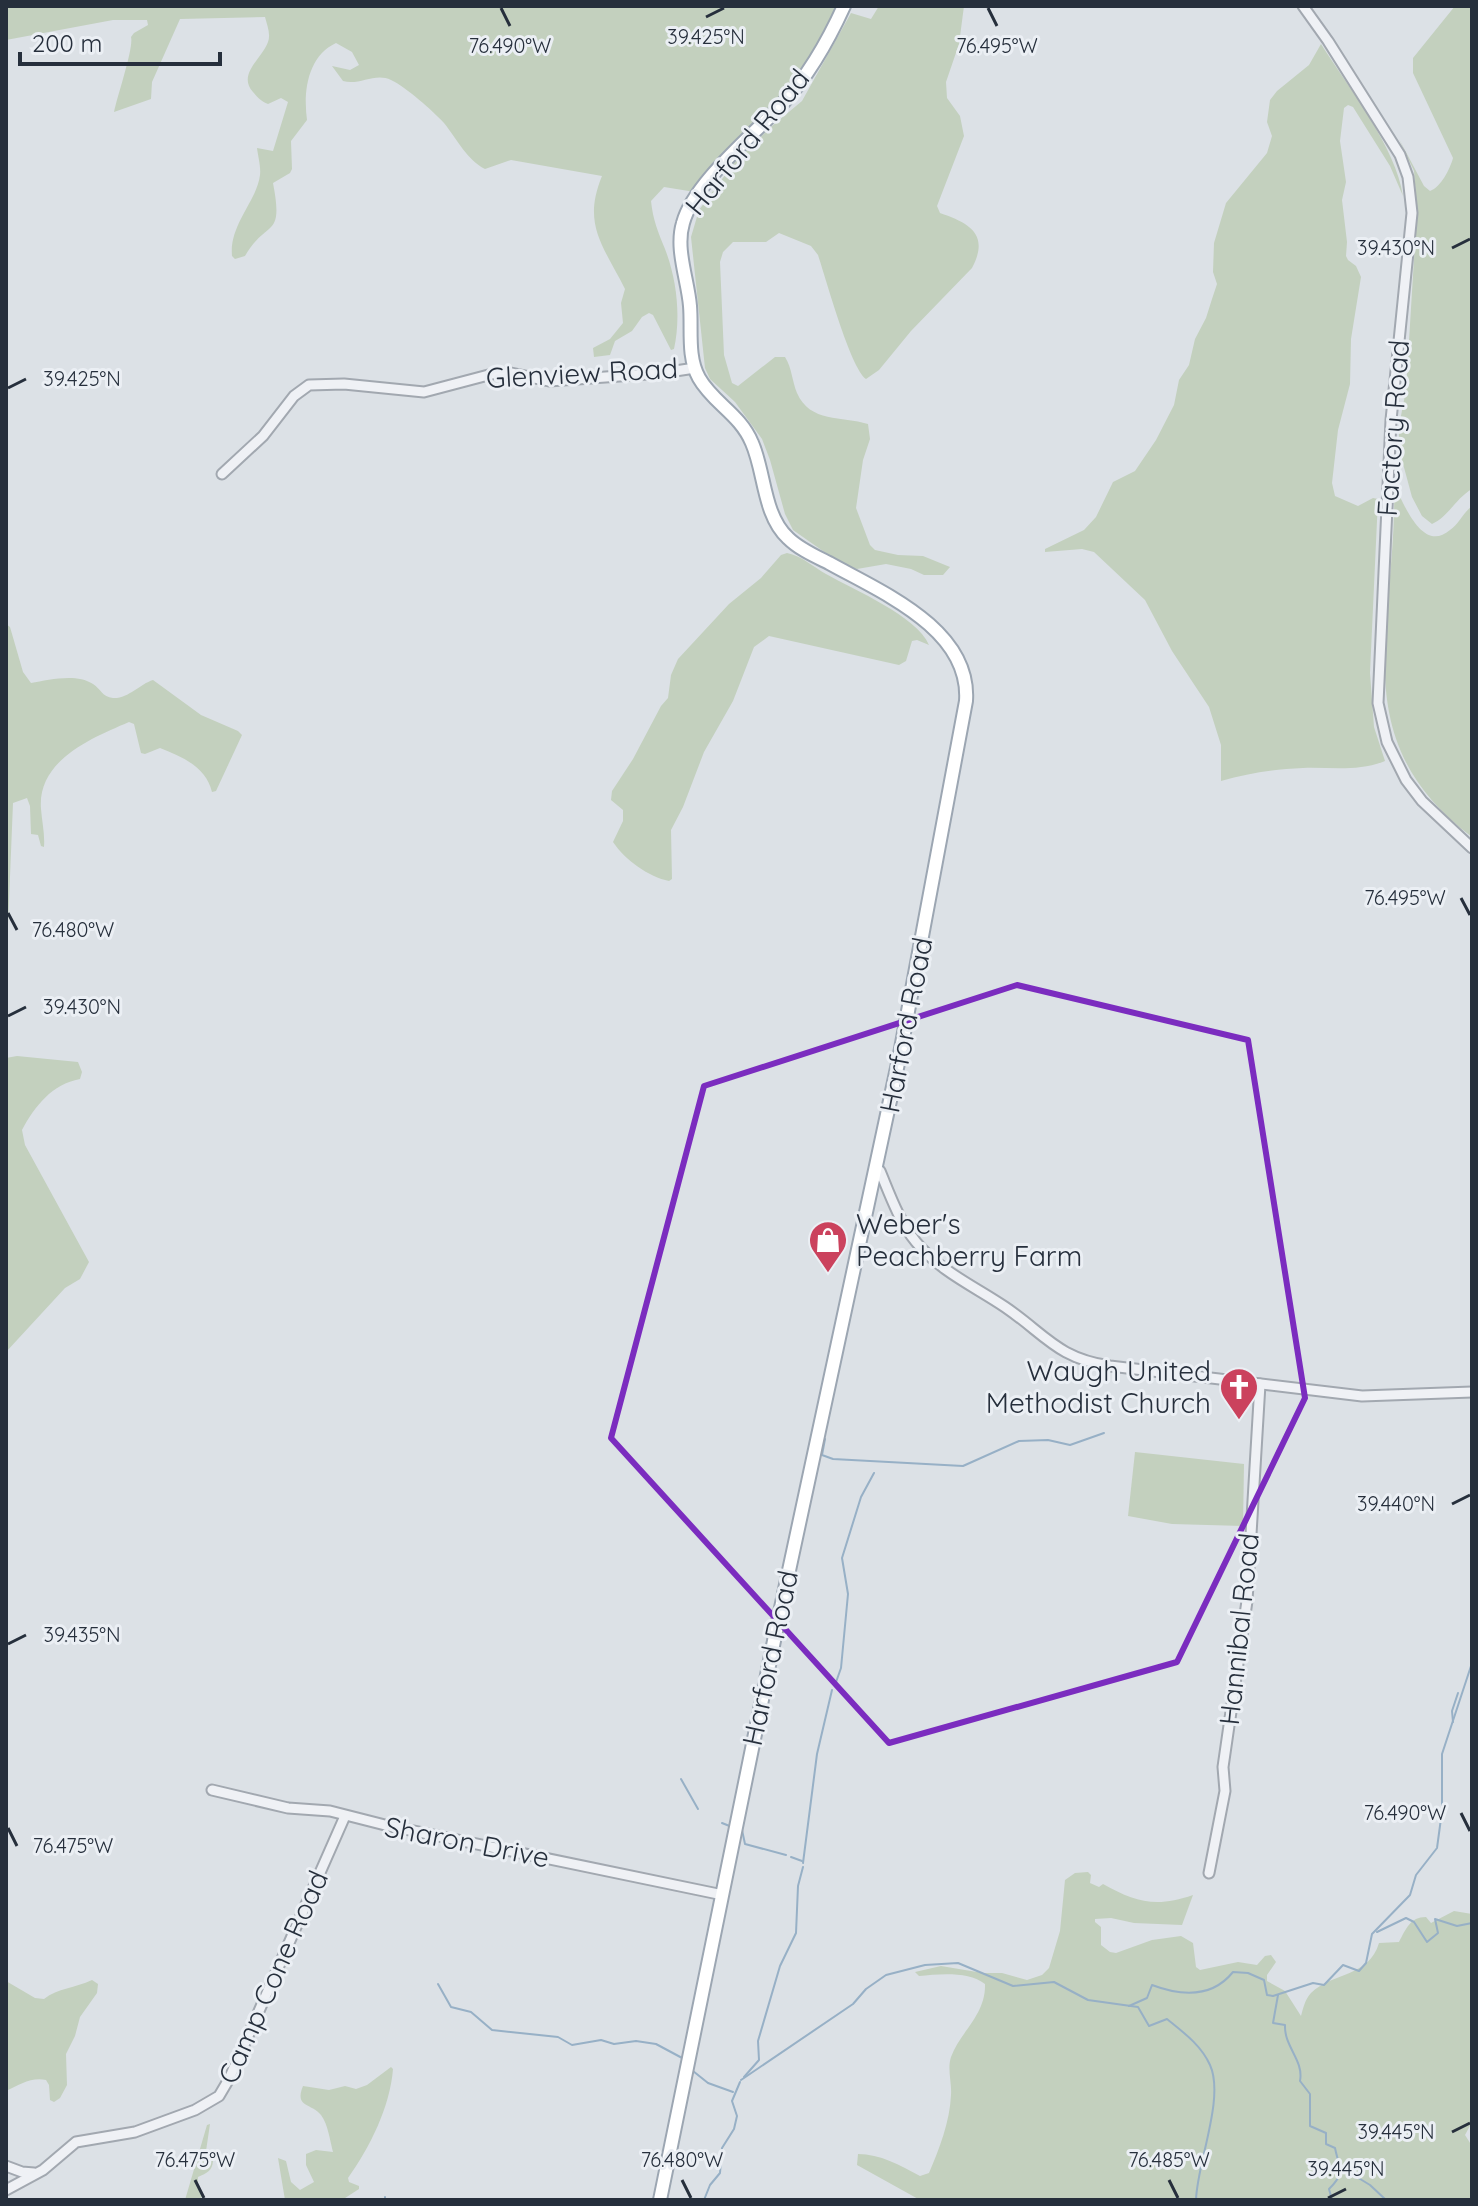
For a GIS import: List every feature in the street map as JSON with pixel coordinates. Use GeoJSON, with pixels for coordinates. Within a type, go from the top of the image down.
{"type":"FeatureCollection","features":[{"type":"Feature","properties":{"kind":"main road","name":"Harford Road"},"geometry":{"type":"LineString","coordinates":[[660,2200],[778,1618],[910,1005],[966,701],[966,681],[948,647],[924,621],[807,551],[785,534],[772,513],[749,436],[731,411],[703,383],[695,368],[681,245],[685,215],[727,159],[795,89],[844,6]]}},
{"type":"Feature","properties":{"kind":"street","name":"Factory Road"},"geometry":{"type":"LineString","coordinates":[[1303,6],[1389,136],[1405,166],[1410,188],[1412,213],[1388,466],[1378,703],[1387,742],[1406,780],[1422,801],[1472,848]]}},
{"type":"Feature","properties":{"kind":"street","name":"Glenview Road"},"geometry":{"type":"LineString","coordinates":[[222,474],[263,436],[294,396],[309,385],[344,384],[424,392],[496,373],[549,381],[695,368]]}},
{"type":"Feature","properties":{"kind":"street"},"geometry":{"type":"LineString","coordinates":[[876,1169],[880,1171],[906,1228],[929,1255],[953,1275],[1004,1306],[1062,1352],[1100,1365],[1372,1396],[1472,1392]]}},
{"type":"Feature","properties":{"kind":"street","name":"Hannibal Road"},"geometry":{"type":"LineString","coordinates":[[1209,1873],[1225,1791],[1223,1767],[1247,1601],[1260,1384]]}},
{"type":"Feature","properties":{"kind":"street","name":"Sharon Drive"},"geometry":{"type":"LineString","coordinates":[[212,1790],[288,1808],[323,1810],[723,1895]]}},
{"type":"Feature","properties":{"kind":"street","name":"Camp Cone Road"},"geometry":{"type":"LineString","coordinates":[[6,2190],[38,2172],[76,2142],[145,2129],[195,2110],[219,2096],[345,1816]]}},
{"type":"Feature","properties":{"kind":"street"},"geometry":{"type":"LineString","coordinates":[[6,2166],[22,2172],[38,2172]]}},
{"type":"Feature","properties":{"kind":"highlighted area"},"geometry":{"type":"Polygon","coordinates":[[[1017,985],[1248,1040],[1305,1398],[1177,1662],[889,1743],[611,1438],[704,1086],[1017,985]]]}},
{"type":"Feature","properties":{"kind":"green space"},"geometry":{"type":"Polygon","coordinates":[[[6,6],[840,6],[792,87],[695,192],[664,187],[651,201],[675,286],[677,324],[674,349],[671,350],[653,315],[649,313],[632,331],[615,341],[610,355],[594,357],[593,348],[610,339],[623,323],[621,303],[625,289],[603,247],[595,222],[596,193],[602,176],[511,160],[485,169],[468,155],[439,118],[397,83],[379,77],[343,81],[332,66],[350,70],[359,65],[352,52],[336,43],[313,65],[307,86],[307,120],[291,141],[292,169],[273,183],[275,221],[245,256],[235,259],[232,245],[235,234],[260,175],[257,148],[273,151],[288,102],[281,98],[268,104],[258,98],[249,85],[249,73],[269,39],[265,17],[180,19],[152,82],[151,99],[114,112],[131,37],[148,25],[147,20],[113,20],[6,40],[6,6]]]}},
{"type":"Feature","properties":{"kind":"green space"},"geometry":{"type":"Polygon","coordinates":[[[879,6],[964,6],[959,44],[946,82],[947,98],[960,116],[964,136],[937,206],[940,213],[960,221],[974,232],[979,246],[972,268],[911,331],[879,370],[866,379],[853,358],[818,255],[811,246],[779,233],[766,242],[733,242],[723,252],[720,262],[724,355],[732,383],[738,386],[775,357],[785,357],[797,393],[810,409],[828,417],[868,424],[870,439],[863,460],[856,508],[870,545],[875,550],[923,556],[950,567],[943,575],[924,575],[886,564],[857,569],[840,563],[793,530],[785,514],[762,439],[735,402],[710,379],[705,368],[691,237],[699,210],[734,163],[802,101],[851,13],[871,19],[879,6]]]}},
{"type":"Feature","properties":{"kind":"green space"},"geometry":{"type":"Polygon","coordinates":[[[1455,6],[1472,6],[1472,489],[1432,524],[1422,516],[1412,497],[1399,449],[1399,426],[1406,390],[1417,210],[1414,171],[1399,139],[1424,186],[1430,191],[1438,186],[1453,158],[1413,73],[1413,58],[1455,6]]]}},
{"type":"Feature","properties":{"kind":"green space"},"geometry":{"type":"Polygon","coordinates":[[[1321,44],[1381,138],[1399,177],[1403,196],[1390,166],[1353,107],[1348,105],[1344,108],[1340,141],[1346,182],[1342,200],[1346,256],[1361,277],[1351,339],[1350,384],[1338,430],[1332,483],[1335,496],[1358,506],[1373,498],[1378,499],[1370,673],[1374,727],[1385,761],[1355,768],[1272,770],[1221,781],[1221,745],[1209,707],[1172,651],[1145,600],[1094,552],[1082,549],[1045,552],[1045,549],[1084,530],[1096,517],[1113,482],[1135,471],[1156,440],[1174,405],[1179,380],[1189,365],[1195,339],[1206,318],[1217,284],[1213,272],[1214,243],[1226,203],[1267,153],[1272,136],[1267,122],[1270,100],[1309,65],[1321,44]]]}},
{"type":"Feature","properties":{"kind":"green space"},"geometry":{"type":"Polygon","coordinates":[[[1394,485],[1415,523],[1431,536],[1440,536],[1450,530],[1472,506],[1472,837],[1431,799],[1405,760],[1390,719],[1385,676],[1394,485]]]}},
{"type":"Feature","properties":{"kind":"green space"},"geometry":{"type":"Polygon","coordinates":[[[787,553],[899,614],[922,634],[929,645],[912,641],[906,661],[899,665],[769,636],[754,647],[733,701],[704,752],[671,830],[672,879],[661,879],[631,861],[613,842],[623,821],[623,810],[611,800],[612,791],[668,698],[671,675],[678,659],[729,604],[761,578],[781,555],[787,553]]]}},
{"type":"Feature","properties":{"kind":"green space"},"geometry":{"type":"Polygon","coordinates":[[[6,624],[10,627],[23,672],[31,683],[62,678],[79,679],[93,684],[109,697],[118,698],[153,680],[201,715],[242,735],[216,791],[212,792],[205,776],[185,759],[160,748],[141,753],[134,724],[129,722],[99,735],[70,753],[48,777],[42,792],[41,809],[44,847],[38,835],[31,834],[27,798],[13,803],[6,975],[6,624]]]}},
{"type":"Feature","properties":{"kind":"green space"},"geometry":{"type":"Polygon","coordinates":[[[17,1056],[78,1062],[82,1072],[80,1079],[61,1086],[45,1097],[22,1130],[25,1145],[89,1262],[80,1279],[65,1288],[6,1352],[6,1058],[17,1056]]]}},
{"type":"Feature","properties":{"kind":"green space"},"geometry":{"type":"Polygon","coordinates":[[[1135,1452],[1244,1464],[1243,1526],[1172,1524],[1128,1516],[1135,1452]]]}},
{"type":"Feature","properties":{"kind":"green space"},"geometry":{"type":"Polygon","coordinates":[[[1088,1872],[1091,1875],[1090,1883],[1099,1887],[1103,1884],[1136,1899],[1157,1902],[1193,1895],[1182,1925],[1095,1919],[1101,1927],[1101,1945],[1110,1952],[1116,1953],[1152,1940],[1181,1936],[1193,1943],[1196,1967],[1200,1970],[1238,1962],[1257,1965],[1265,1956],[1271,1955],[1276,1962],[1267,1975],[1267,1981],[1285,1991],[1301,2016],[1311,1993],[1359,1968],[1374,1954],[1379,1943],[1399,1942],[1416,1919],[1426,1917],[1431,1923],[1454,1911],[1472,1914],[1472,2122],[1465,2135],[1472,2146],[1472,2200],[920,2200],[857,2165],[858,2154],[866,2154],[890,2161],[920,2176],[929,2173],[943,2135],[949,2115],[951,2057],[977,2014],[985,1984],[962,1975],[919,1976],[915,1972],[941,1966],[1002,1973],[1027,1980],[1042,1975],[1049,1968],[1060,1931],[1065,1880],[1075,1873],[1088,1872]]]}},
{"type":"Feature","properties":{"kind":"green space"},"geometry":{"type":"Polygon","coordinates":[[[92,1980],[98,1984],[97,1993],[80,2017],[66,2054],[67,2085],[60,2098],[54,2102],[50,2100],[49,2085],[41,2079],[6,2091],[6,1981],[35,1998],[44,1999],[92,1980]]]}},
{"type":"Feature","properties":{"kind":"green space"},"geometry":{"type":"Polygon","coordinates":[[[391,2067],[391,2083],[383,2112],[371,2140],[348,2178],[359,2189],[342,2200],[285,2200],[278,2158],[286,2161],[291,2182],[300,2190],[314,2182],[306,2165],[306,2154],[316,2150],[333,2152],[323,2119],[317,2111],[302,2102],[303,2086],[329,2090],[345,2086],[356,2089],[367,2085],[391,2067]]]}},
{"type":"Feature","properties":{"kind":"green space"},"geometry":{"type":"Polygon","coordinates":[[[210,2124],[206,2151],[213,2161],[208,2171],[198,2177],[198,2188],[203,2194],[200,2200],[185,2200],[207,2125],[210,2124]]]}},
{"type":"Feature","properties":{"kind":"waterway"},"geometry":{"type":"LineString","coordinates":[[825,1439],[822,1455],[833,1459],[963,1466],[1019,1441],[1048,1440],[1070,1445],[1104,1433]]}},
{"type":"Feature","properties":{"kind":"waterway"},"geometry":{"type":"LineString","coordinates":[[835,1685],[841,1668],[848,1594],[842,1558],[861,1497],[874,1473]]}},
{"type":"Feature","properties":{"kind":"waterway"},"geometry":{"type":"LineString","coordinates":[[1129,2006],[1147,1998],[1152,1985],[1185,1993],[1196,1992],[1216,1987],[1233,1972],[1248,1973],[1264,1980],[1267,1995],[1273,1996],[1313,1983],[1324,1985],[1343,1965],[1359,1971],[1366,1963],[1372,1934],[1410,1895],[1416,1875],[1437,1848],[1442,1811],[1442,1754],[1472,1663]]}},
{"type":"Feature","properties":{"kind":"waterway"},"geometry":{"type":"LineString","coordinates":[[803,1863],[817,1754],[832,1690]]}},
{"type":"Feature","properties":{"kind":"waterway"},"geometry":{"type":"LineString","coordinates":[[1453,1722],[1452,1711],[1458,1693]]}},
{"type":"Feature","properties":{"kind":"waterway"},"geometry":{"type":"LineString","coordinates":[[681,1779],[698,1809]]}},
{"type":"Feature","properties":{"kind":"waterway"},"geometry":{"type":"LineString","coordinates":[[722,1823],[732,1827]]}},
{"type":"Feature","properties":{"kind":"waterway"},"geometry":{"type":"LineString","coordinates":[[742,1830],[745,1844],[786,1855]]}},
{"type":"Feature","properties":{"kind":"waterway"},"geometry":{"type":"LineString","coordinates":[[791,1857],[802,1861]]}},
{"type":"Feature","properties":{"kind":"waterway"},"geometry":{"type":"LineString","coordinates":[[744,2077],[759,2060],[758,2041],[780,1966],[796,1933],[798,1886],[803,1867]]}},
{"type":"Feature","properties":{"kind":"waterway"},"geometry":{"type":"LineString","coordinates":[[1377,1932],[1406,1918],[1414,1922],[1427,1942],[1438,1933],[1435,1919],[1457,1926],[1472,1923]]}},
{"type":"Feature","properties":{"kind":"waterway"},"geometry":{"type":"LineString","coordinates":[[741,2080],[853,2004],[866,1989],[886,1975],[925,1965],[958,1963],[1013,1986],[1054,1982],[1088,2000],[1138,2007],[1149,2026],[1167,2019],[1202,2051],[1214,2079],[1214,2095],[1196,2200]]}},
{"type":"Feature","properties":{"kind":"waterway"},"geometry":{"type":"LineString","coordinates":[[438,1984],[451,2007],[471,2012],[492,2030],[558,2037],[572,2045],[601,2040],[614,2044],[636,2041],[656,2044],[684,2059]]}},
{"type":"Feature","properties":{"kind":"waterway"},"geometry":{"type":"LineString","coordinates":[[1278,1995],[1273,2023],[1285,2025],[1287,2040],[1299,2066],[1300,2081],[1310,2094],[1310,2126],[1326,2133],[1326,2144],[1335,2148],[1340,2170],[1338,2179],[1329,2189],[1332,2200]]}},
{"type":"Feature","properties":{"kind":"waterway"},"geometry":{"type":"LineString","coordinates":[[693,2071],[708,2083],[733,2092]]}},
{"type":"Feature","properties":{"kind":"waterway"},"geometry":{"type":"LineString","coordinates":[[704,2200],[710,2185],[720,2173],[722,2148],[734,2129],[737,2116],[732,2101],[740,2082]]}},
{"type":"Feature","properties":{"kind":"waterway"},"geometry":{"type":"LineString","coordinates":[[1342,2168],[1370,2185],[1386,2200]]}},
{"type":"Feature","properties":{"kind":"place","name":"Weber's Peachberry Farm"},"geometry":{"type":"Point","coordinates":[828,1274]}},
{"type":"Feature","properties":{"kind":"place","name":"Waugh United Methodist Church"},"geometry":{"type":"Point","coordinates":[1239,1421]}}]}
